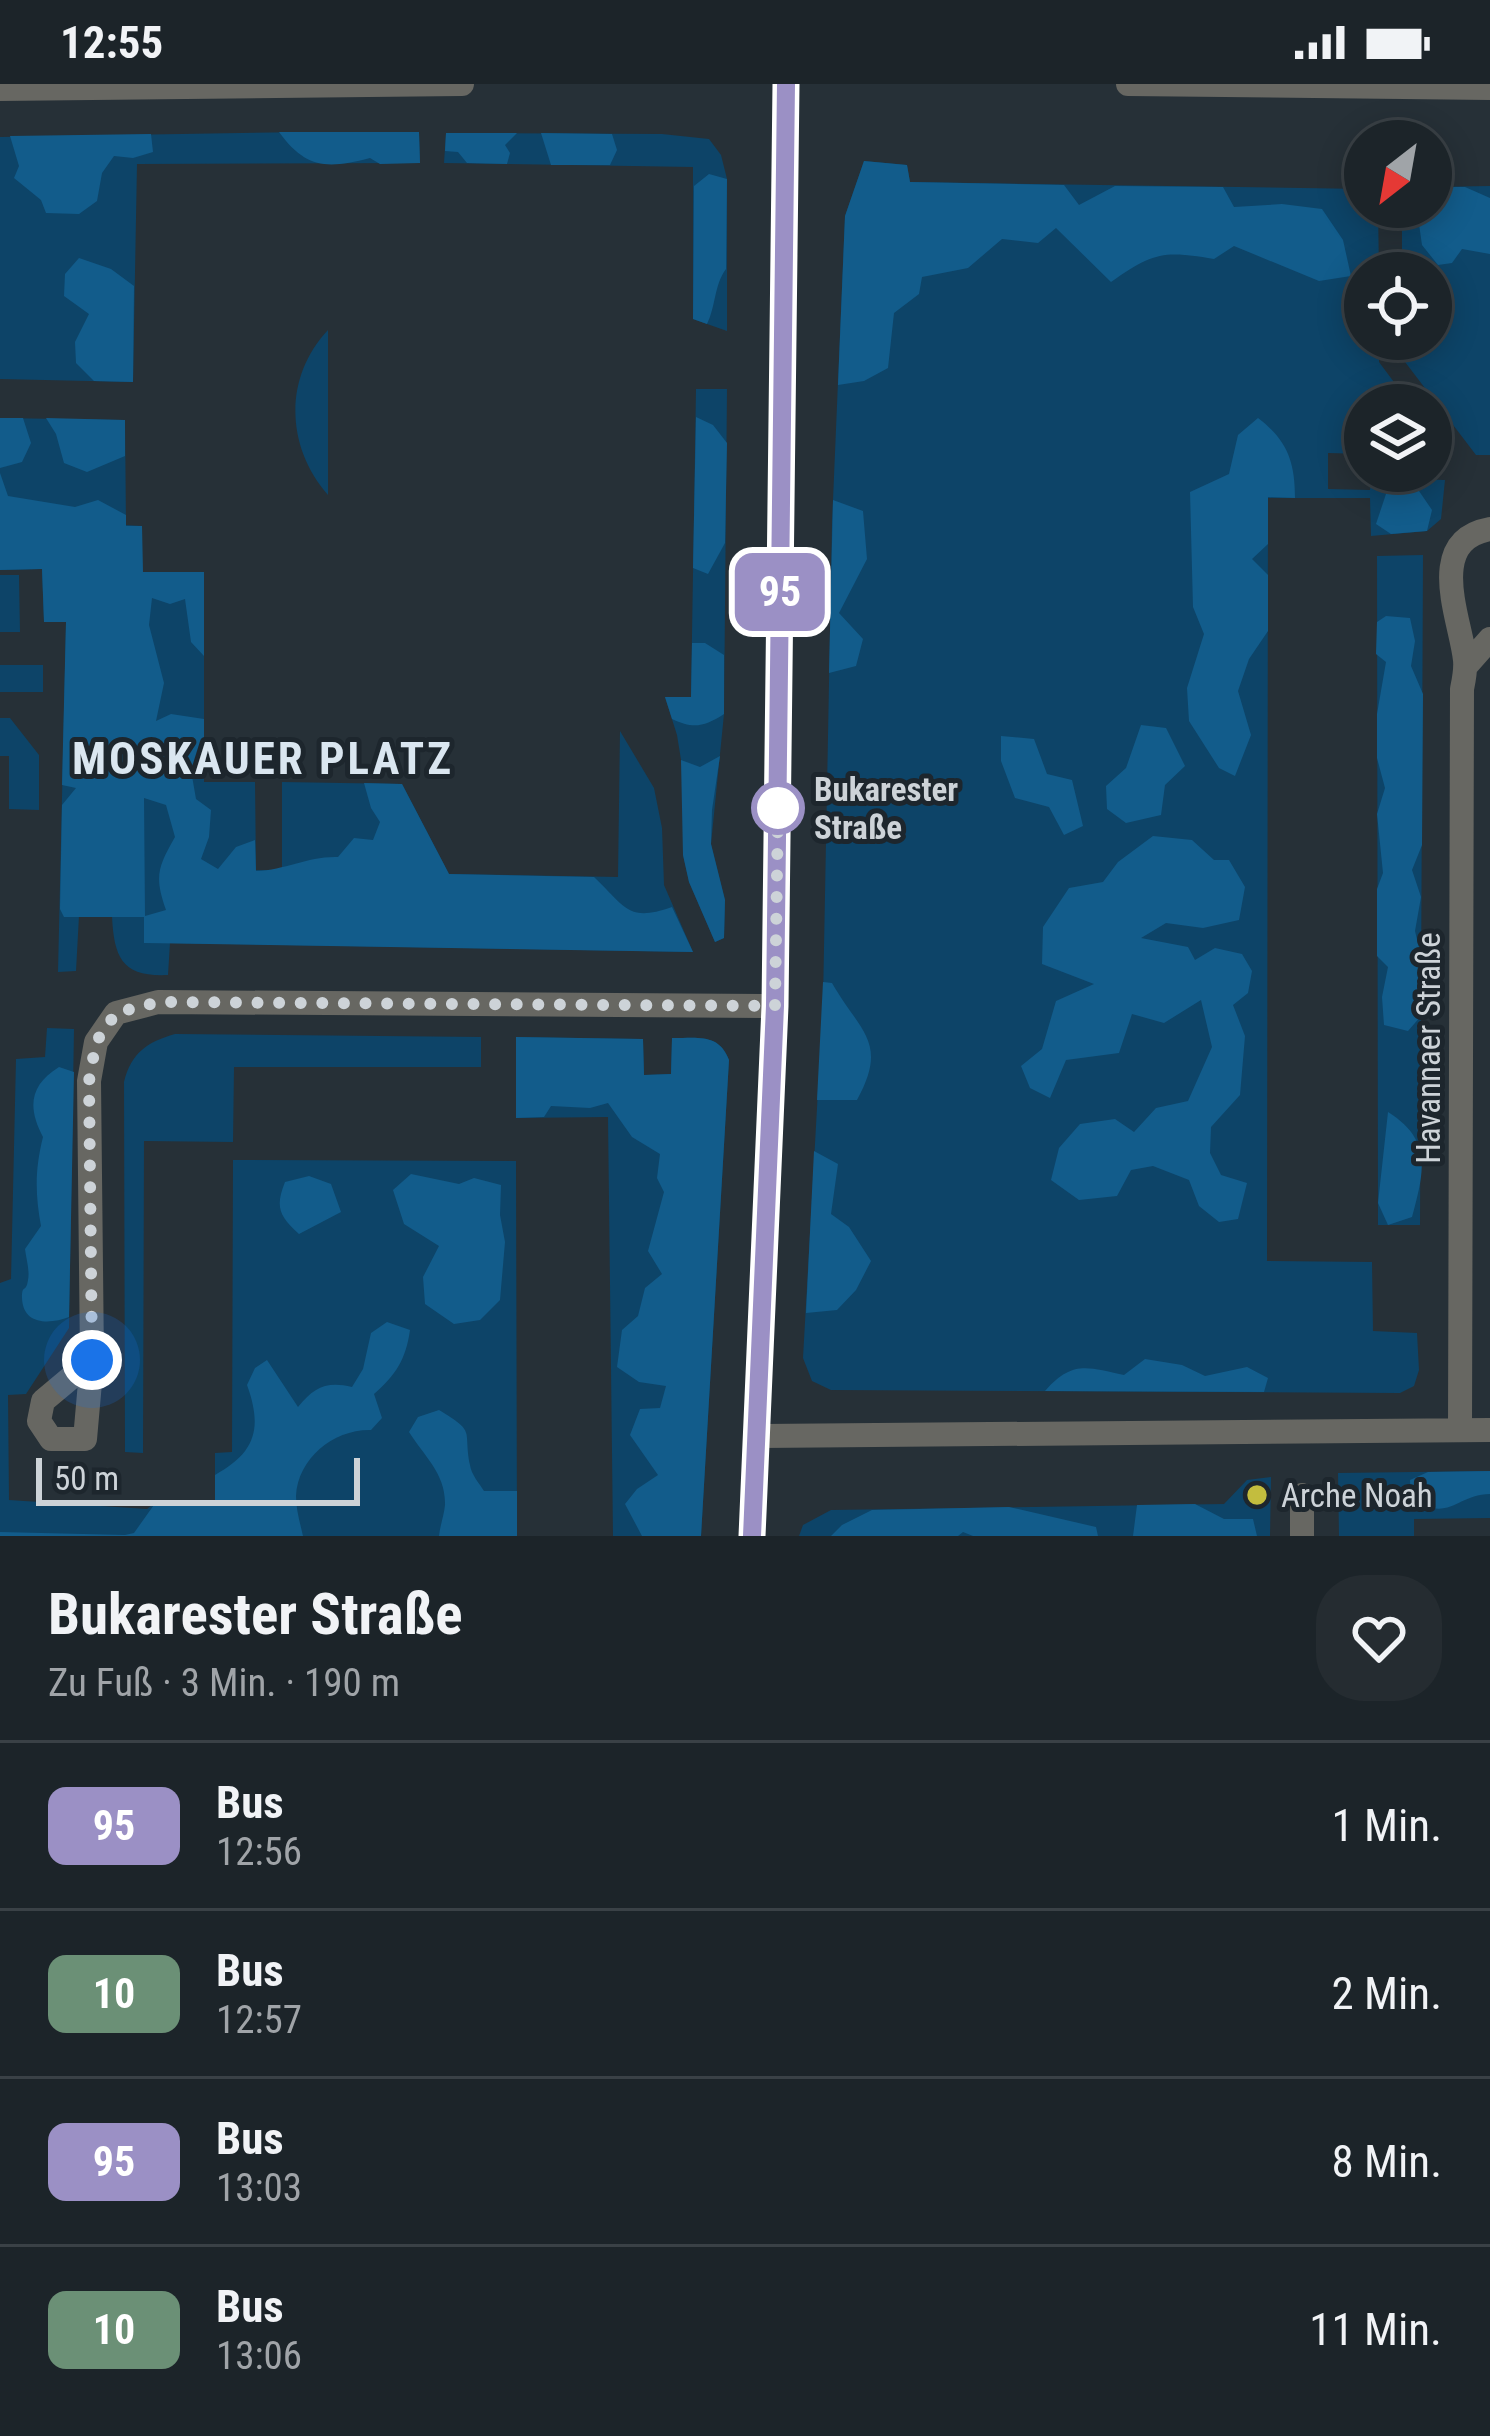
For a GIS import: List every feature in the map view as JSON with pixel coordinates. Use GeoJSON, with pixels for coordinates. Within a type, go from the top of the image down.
{"type":"FeatureCollection","features":[{"type":"Feature","properties":{"kind":"street"},"geometry":{"type":"LineString","coordinates":[[0,89],[462,84]]}},
{"type":"Feature","properties":{"kind":"street"},"geometry":{"type":"LineString","coordinates":[[752,1536],[775,1006],[786,84]]}},
{"type":"Feature","properties":{"kind":"street"},"geometry":{"type":"LineString","coordinates":[[1128,84],[1490,88]]}},
{"type":"Feature","properties":{"kind":"street","name":"Havannaer Straße"},"geometry":{"type":"LineString","coordinates":[[1460,1430],[1462,689],[1466,666],[1452,611],[1454,563],[1460,545],[1490,529]]}},
{"type":"Feature","properties":{"kind":"street"},"geometry":{"type":"LineString","coordinates":[[1466,666],[1490,639]]}},
{"type":"Feature","properties":{"kind":"street"},"geometry":{"type":"LineString","coordinates":[[92,1360],[89,1081],[96,1042],[116,1013],[158,1002],[775,1006]]}},
{"type":"Feature","properties":{"kind":"street"},"geometry":{"type":"LineString","coordinates":[[759,1436],[1490,1430]]}},
{"type":"Feature","properties":{"kind":"street"},"geometry":{"type":"LineString","coordinates":[[1302,1495],[1302,1536]]}},
{"type":"Feature","properties":{"kind":"shaded area"},"geometry":{"type":"Polygon","coordinates":[[[279,132],[419,132],[420,163],[380,164],[370,158],[318,163],[299,153],[279,132]]]}},
{"type":"Feature","properties":{"kind":"shaded area"},"geometry":{"type":"Polygon","coordinates":[[[419,132],[420,163],[137,164],[133,382],[0,379],[0,137],[419,132]]]}},
{"type":"Feature","properties":{"kind":"shaded area"},"geometry":{"type":"Polygon","coordinates":[[[446,133],[662,134],[709,139],[721,155],[727,179],[727,331],[693,319],[693,167],[444,163],[446,133]]]}},
{"type":"Feature","properties":{"kind":"shaded area"},"geometry":{"type":"Polygon","coordinates":[[[446,133],[517,133],[505,145],[510,153],[507,164],[467,163],[458,152],[445,151],[446,133]]]}},
{"type":"Feature","properties":{"kind":"shaded area"},"geometry":{"type":"Polygon","coordinates":[[[541,133],[612,134],[617,150],[610,165],[551,165],[541,133]]]}},
{"type":"Feature","properties":{"kind":"shaded area"},"geometry":{"type":"Polygon","coordinates":[[[151,134],[153,152],[133,158],[114,156],[102,173],[97,201],[79,214],[46,213],[41,200],[14,178],[19,166],[10,136],[151,134]]]}},
{"type":"Feature","properties":{"kind":"shaded area"},"geometry":{"type":"Polygon","coordinates":[[[864,161],[907,165],[910,182],[1344,189],[1344,228],[1378,228],[1379,252],[1344,252],[1344,360],[1379,360],[1395,384],[1344,384],[1344,453],[1328,453],[1328,489],[1444,492],[1441,519],[1427,531],[1371,536],[1370,498],[1268,498],[1267,1261],[1372,1262],[1373,1331],[1417,1333],[1419,1370],[1414,1386],[1400,1393],[831,1390],[812,1381],[803,1358],[823,1001],[832,524],[845,216],[864,161]]]}},
{"type":"Feature","properties":{"kind":"shaded area"},"geometry":{"type":"Polygon","coordinates":[[[864,161],[907,165],[910,182],[1064,185],[1079,205],[1115,186],[1223,187],[1234,207],[1282,204],[1322,209],[1343,240],[1344,277],[1319,281],[1234,246],[1214,259],[1159,256],[1111,282],[1056,228],[1038,243],[1002,239],[968,268],[922,277],[919,294],[894,313],[888,368],[864,381],[838,385],[845,216],[864,161]]]}},
{"type":"Feature","properties":{"kind":"shaded area"},"geometry":{"type":"Polygon","coordinates":[[[709,174],[727,179],[726,269],[707,324],[693,319],[694,186],[709,174]]]}},
{"type":"Feature","properties":{"kind":"shaded area"},"geometry":{"type":"Polygon","coordinates":[[[1490,186],[1490,455],[1476,455],[1452,424],[1452,384],[1422,384],[1404,360],[1452,360],[1452,252],[1402,252],[1402,228],[1452,228],[1452,187],[1490,186]]]}},
{"type":"Feature","properties":{"kind":"shaded area"},"geometry":{"type":"Polygon","coordinates":[[[1452,187],[1465,187],[1490,198],[1490,254],[1462,249],[1452,263],[1452,252],[1428,252],[1420,228],[1452,228],[1452,187]]]}},
{"type":"Feature","properties":{"kind":"shaded area"},"geometry":{"type":"Polygon","coordinates":[[[79,258],[111,269],[134,286],[133,382],[94,381],[76,363],[75,342],[89,314],[64,296],[65,274],[79,258]]]}},
{"type":"Feature","properties":{"kind":"shaded area"},"geometry":{"type":"Polygon","coordinates":[[[328,330],[328,495],[304,456],[295,412],[303,369],[328,330]]]}},
{"type":"Feature","properties":{"kind":"shaded area"},"geometry":{"type":"Polygon","coordinates":[[[696,389],[727,389],[724,714],[711,844],[725,900],[724,938],[715,942],[689,882],[683,855],[684,778],[665,697],[691,697],[696,389]]]}},
{"type":"Feature","properties":{"kind":"shaded area"},"geometry":{"type":"Polygon","coordinates":[[[696,417],[713,425],[727,443],[725,543],[708,574],[693,568],[696,417]]]}},
{"type":"Feature","properties":{"kind":"shaded area"},"geometry":{"type":"Polygon","coordinates":[[[0,418],[125,420],[126,525],[142,526],[142,572],[204,572],[204,782],[255,782],[256,870],[282,870],[282,782],[402,784],[449,874],[618,877],[620,731],[654,788],[662,828],[664,885],[693,952],[170,943],[168,975],[153,975],[124,962],[115,944],[112,916],[79,916],[76,971],[58,972],[66,622],[44,622],[42,569],[0,570],[0,418]]]}},
{"type":"Feature","properties":{"kind":"shaded area"},"geometry":{"type":"Polygon","coordinates":[[[0,418],[23,418],[31,443],[22,462],[0,468],[0,418]]]}},
{"type":"Feature","properties":{"kind":"shaded area"},"geometry":{"type":"Polygon","coordinates":[[[46,418],[125,420],[125,456],[87,472],[64,463],[46,418]]]}},
{"type":"Feature","properties":{"kind":"shaded area"},"geometry":{"type":"Polygon","coordinates":[[[1258,418],[1287,452],[1295,498],[1268,497],[1268,544],[1252,559],[1268,575],[1268,631],[1249,659],[1238,691],[1251,735],[1235,776],[1219,768],[1189,721],[1187,688],[1204,634],[1193,607],[1190,492],[1229,474],[1238,435],[1258,418]]]}},
{"type":"Feature","properties":{"kind":"shaded area"},"geometry":{"type":"Polygon","coordinates":[[[0,473],[8,496],[75,507],[98,500],[126,515],[126,526],[142,526],[143,572],[204,572],[204,656],[191,642],[185,599],[170,604],[152,598],[149,625],[164,683],[156,721],[171,714],[204,719],[204,766],[192,776],[196,799],[211,810],[201,859],[218,869],[236,847],[255,840],[256,871],[338,857],[354,838],[373,840],[380,822],[364,783],[402,784],[449,874],[594,877],[628,909],[645,913],[672,907],[693,952],[144,943],[144,917],[64,917],[60,909],[62,805],[76,788],[62,785],[66,622],[44,622],[42,569],[0,570],[0,473]],[[144,798],[145,916],[166,910],[160,872],[175,837],[166,805],[144,798]]]}},
{"type":"Feature","properties":{"kind":"shaded area"},"geometry":{"type":"Polygon","coordinates":[[[1387,492],[1420,492],[1432,510],[1427,531],[1391,534],[1376,524],[1387,492]]]}},
{"type":"Feature","properties":{"kind":"shaded area"},"geometry":{"type":"Polygon","coordinates":[[[833,500],[863,511],[867,559],[839,613],[863,639],[856,666],[829,673],[833,500]]]}},
{"type":"Feature","properties":{"kind":"shaded area"},"geometry":{"type":"Polygon","coordinates":[[[1423,555],[1420,1225],[1378,1225],[1377,556],[1423,555]]]}},
{"type":"Feature","properties":{"kind":"shaded area"},"geometry":{"type":"Polygon","coordinates":[[[0,575],[19,575],[20,632],[0,632],[0,575]]]}},
{"type":"Feature","properties":{"kind":"shaded area"},"geometry":{"type":"Polygon","coordinates":[[[1386,616],[1410,618],[1415,641],[1411,666],[1423,694],[1422,845],[1412,870],[1421,897],[1415,931],[1421,956],[1421,1016],[1408,1031],[1384,1025],[1382,997],[1388,967],[1377,956],[1377,889],[1383,873],[1377,814],[1385,788],[1377,758],[1377,714],[1386,662],[1376,654],[1377,622],[1386,616]]]}},
{"type":"Feature","properties":{"kind":"shaded area"},"geometry":{"type":"Polygon","coordinates":[[[692,643],[705,643],[724,655],[724,714],[698,725],[672,719],[665,697],[691,697],[692,643]]]}},
{"type":"Feature","properties":{"kind":"shaded area"},"geometry":{"type":"Polygon","coordinates":[[[0,665],[43,665],[43,692],[0,692],[0,665]]]}},
{"type":"Feature","properties":{"kind":"shaded area"},"geometry":{"type":"Polygon","coordinates":[[[0,718],[10,718],[39,755],[39,810],[9,809],[9,756],[0,756],[0,718]]]}},
{"type":"Feature","properties":{"kind":"shaded area"},"geometry":{"type":"Polygon","coordinates":[[[1141,725],[1166,728],[1185,766],[1165,785],[1161,815],[1126,823],[1107,809],[1106,786],[1126,768],[1141,725]]]}},
{"type":"Feature","properties":{"kind":"shaded area"},"geometry":{"type":"Polygon","coordinates":[[[1001,736],[1034,739],[1047,774],[1072,780],[1083,826],[1064,835],[1049,807],[1015,798],[1001,761],[1001,736]]]}},
{"type":"Feature","properties":{"kind":"shaded area"},"geometry":{"type":"Polygon","coordinates":[[[720,756],[711,844],[725,900],[724,938],[715,942],[689,882],[683,855],[681,760],[700,767],[720,756]]]}},
{"type":"Feature","properties":{"kind":"shaded area"},"geometry":{"type":"Polygon","coordinates":[[[1153,836],[1192,840],[1214,860],[1229,860],[1245,887],[1239,920],[1203,928],[1166,923],[1141,938],[1188,947],[1195,960],[1215,948],[1242,954],[1252,971],[1248,993],[1233,1005],[1245,1036],[1240,1095],[1211,1127],[1210,1153],[1221,1175],[1247,1183],[1238,1219],[1219,1222],[1199,1206],[1189,1180],[1153,1166],[1131,1170],[1117,1196],[1079,1200],[1051,1180],[1059,1148],[1080,1124],[1115,1119],[1134,1132],[1156,1108],[1188,1101],[1212,1047],[1201,1000],[1164,1023],[1132,1014],[1119,1053],[1066,1060],[1050,1098],[1030,1088],[1021,1066],[1042,1049],[1056,1001],[1094,984],[1042,964],[1043,927],[1069,888],[1103,882],[1118,862],[1153,836]]]}},
{"type":"Feature","properties":{"kind":"shaded area"},"geometry":{"type":"Polygon","coordinates":[[[823,982],[832,983],[871,1050],[871,1064],[857,1100],[817,1100],[823,982]]]}},
{"type":"Feature","properties":{"kind":"shaded area"},"geometry":{"type":"Polygon","coordinates":[[[47,1028],[74,1029],[69,1328],[26,1394],[8,1395],[9,1500],[147,1509],[156,1502],[215,1502],[215,1453],[232,1452],[233,1160],[516,1161],[517,1536],[0,1536],[0,1283],[11,1279],[16,1059],[45,1057],[47,1028]]]}},
{"type":"Feature","properties":{"kind":"shaded area"},"geometry":{"type":"Polygon","coordinates":[[[175,1034],[481,1037],[481,1067],[234,1067],[233,1142],[144,1141],[143,1453],[125,1452],[124,1082],[142,1050],[175,1034]]]}},
{"type":"Feature","properties":{"kind":"shaded area"},"geometry":{"type":"Polygon","coordinates":[[[516,1037],[643,1039],[644,1075],[671,1074],[672,1038],[713,1041],[729,1060],[701,1536],[613,1536],[608,1117],[516,1118],[516,1037]]]}},
{"type":"Feature","properties":{"kind":"shaded area"},"geometry":{"type":"Polygon","coordinates":[[[516,1037],[643,1039],[644,1075],[671,1074],[672,1038],[713,1041],[729,1060],[701,1536],[642,1536],[625,1504],[658,1475],[630,1435],[640,1409],[660,1408],[666,1386],[639,1382],[617,1367],[622,1330],[638,1316],[645,1288],[662,1274],[648,1251],[664,1192],[657,1178],[660,1154],[632,1137],[608,1103],[590,1108],[551,1106],[544,1117],[516,1118],[516,1037]]]}},
{"type":"Feature","properties":{"kind":"shaded area"},"geometry":{"type":"Polygon","coordinates":[[[59,1067],[74,1072],[69,1317],[46,1321],[27,1314],[22,1293],[28,1276],[25,1249],[41,1226],[37,1182],[43,1137],[34,1098],[42,1081],[59,1067]]]}},
{"type":"Feature","properties":{"kind":"shaded area"},"geometry":{"type":"Polygon","coordinates":[[[1388,1112],[1419,1146],[1422,1171],[1412,1217],[1388,1225],[1378,1203],[1388,1112]]]}},
{"type":"Feature","properties":{"kind":"shaded area"},"geometry":{"type":"Polygon","coordinates":[[[814,1151],[838,1164],[831,1214],[849,1227],[871,1261],[856,1290],[837,1310],[806,1313],[814,1151]]]}},
{"type":"Feature","properties":{"kind":"shaded area"},"geometry":{"type":"Polygon","coordinates":[[[411,1174],[459,1184],[474,1178],[501,1185],[505,1242],[500,1300],[480,1320],[454,1324],[425,1304],[423,1277],[439,1246],[404,1224],[393,1190],[411,1174]]]}},
{"type":"Feature","properties":{"kind":"shaded area"},"geometry":{"type":"Polygon","coordinates":[[[309,1176],[331,1184],[341,1212],[299,1234],[283,1216],[280,1198],[285,1182],[309,1176]]]}},
{"type":"Feature","properties":{"kind":"shaded area"},"geometry":{"type":"Polygon","coordinates":[[[387,1322],[410,1330],[399,1366],[374,1394],[382,1418],[371,1430],[332,1440],[311,1458],[296,1496],[303,1536],[0,1536],[0,1532],[125,1535],[134,1533],[156,1502],[215,1502],[215,1475],[239,1458],[252,1438],[254,1415],[247,1385],[255,1368],[267,1360],[298,1407],[322,1387],[352,1387],[363,1369],[371,1333],[387,1322]]]}},
{"type":"Feature","properties":{"kind":"shaded area"},"geometry":{"type":"Polygon","coordinates":[[[1145,1359],[1182,1365],[1205,1376],[1247,1367],[1268,1378],[1264,1392],[1045,1391],[1072,1370],[1090,1368],[1124,1375],[1145,1359]]]}},
{"type":"Feature","properties":{"kind":"shaded area"},"geometry":{"type":"Polygon","coordinates":[[[439,1410],[464,1428],[471,1468],[484,1491],[517,1491],[517,1536],[439,1536],[445,1505],[442,1484],[409,1432],[418,1417],[439,1410]]]}},
{"type":"Feature","properties":{"kind":"shaded area"},"geometry":{"type":"Polygon","coordinates":[[[1490,1471],[1490,1518],[1414,1519],[1414,1536],[1339,1536],[1338,1473],[1490,1471]]]}},
{"type":"Feature","properties":{"kind":"shaded area"},"geometry":{"type":"Polygon","coordinates":[[[1490,1471],[1490,1494],[1444,1508],[1411,1499],[1410,1480],[1428,1472],[1490,1471]]]}},
{"type":"Feature","properties":{"kind":"shaded area","name":"Arche Noah"},"geometry":{"type":"Polygon","coordinates":[[[1271,1477],[1270,1536],[799,1536],[803,1525],[831,1510],[1224,1504],[1247,1480],[1271,1477]]]}},
{"type":"Feature","properties":{"kind":"shaded area"},"geometry":{"type":"Polygon","coordinates":[[[1195,1504],[1224,1519],[1253,1519],[1257,1536],[1133,1536],[1137,1505],[1195,1504]]]}},
{"type":"Feature","properties":{"kind":"shaded area"},"geometry":{"type":"Polygon","coordinates":[[[1009,1507],[1096,1527],[1098,1536],[973,1536],[963,1532],[958,1536],[831,1536],[872,1510],[1009,1507]]]}},
{"type":"Feature","properties":{"kind":"bus line","name":"95"},"geometry":{"type":"LineString","coordinates":[[752,1536],[775,1006],[786,84]]}},
{"type":"Feature","properties":{"kind":"place","name":"Bukarester Straße"},"geometry":{"type":"Point","coordinates":[778,808]}},
{"type":"Feature","properties":{"kind":"place","name":"Arche Noah"},"geometry":{"type":"Point","coordinates":[1257,1495]}},
{"type":"Feature","properties":{"kind":"district","name":"MOSKAUER PLATZ"},"geometry":{"type":"Point","coordinates":[263,758]}},
{"type":"Feature","properties":{"kind":"route"},"geometry":{"type":"LineString","coordinates":[[92,1360],[90,1062],[105,1024],[116,1013],[158,1002],[775,1006],[778,808]]}}]}
